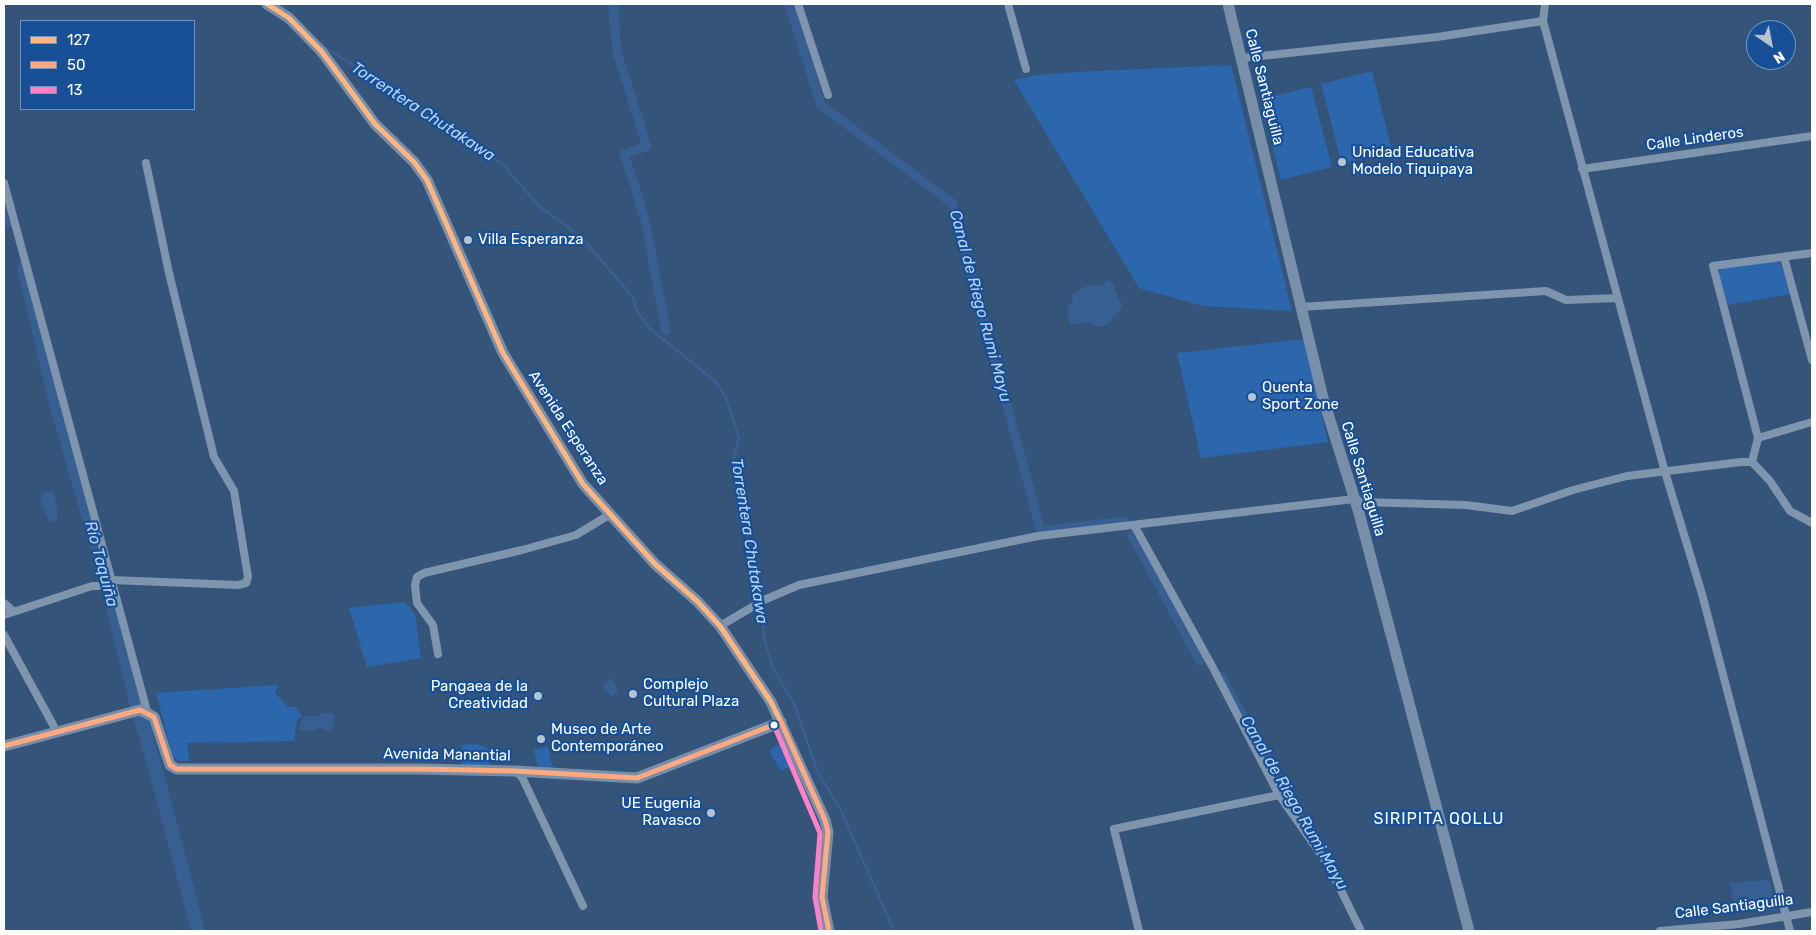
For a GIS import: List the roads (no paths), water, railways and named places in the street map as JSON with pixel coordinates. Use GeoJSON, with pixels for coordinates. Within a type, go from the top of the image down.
{"type":"FeatureCollection","features":[{"type":"Feature","properties":{"kind":"main road","name":"Avenida Esperanza"},"geometry":{"type":"LineString","coordinates":[[267,4],[289,18],[322,52],[375,124],[414,162],[427,180],[503,353],[583,484],[654,564],[697,602],[720,626],[771,702],[825,820],[828,832],[822,897],[829,931]]}},
{"type":"Feature","properties":{"kind":"main road","name":"Calle Santiaguilla"},"geometry":{"type":"LineString","coordinates":[[1228,4],[1326,408],[1354,499],[1469,931]]}},
{"type":"Feature","properties":{"kind":"main road"},"geometry":{"type":"LineString","coordinates":[[4,746],[138,710]]}},
{"type":"Feature","properties":{"kind":"main road","name":"Avenida Manantial"},"geometry":{"type":"LineString","coordinates":[[138,710],[155,721],[170,765],[177,769],[296,767],[515,771],[637,778],[781,722]]}},
{"type":"Feature","properties":{"kind":"street"},"geometry":{"type":"LineString","coordinates":[[798,4],[828,95]]}},
{"type":"Feature","properties":{"kind":"street"},"geometry":{"type":"LineString","coordinates":[[1008,4],[1026,69]]}},
{"type":"Feature","properties":{"kind":"street"},"geometry":{"type":"LineString","coordinates":[[1545,4],[1543,21],[1582,169],[1665,472],[1702,594],[1790,931]]}},
{"type":"Feature","properties":{"kind":"street"},"geometry":{"type":"LineString","coordinates":[[1242,58],[1437,37],[1543,21]]}},
{"type":"Feature","properties":{"kind":"street","name":"Calle Linderos"},"geometry":{"type":"LineString","coordinates":[[1582,169],[1812,136]]}},
{"type":"Feature","properties":{"kind":"street"},"geometry":{"type":"LineString","coordinates":[[111,580],[238,585],[246,582],[248,577],[234,491],[214,457],[171,282],[146,163]]}},
{"type":"Feature","properties":{"kind":"street"},"geometry":{"type":"LineString","coordinates":[[4,182],[111,580],[138,710]]}},
{"type":"Feature","properties":{"kind":"street"},"geometry":{"type":"LineString","coordinates":[[1752,462],[1758,438],[1713,266],[1812,253]]}},
{"type":"Feature","properties":{"kind":"street"},"geometry":{"type":"LineString","coordinates":[[1784,257],[1812,360]]}},
{"type":"Feature","properties":{"kind":"street"},"geometry":{"type":"LineString","coordinates":[[1301,307],[1546,291],[1566,300],[1617,298]]}},
{"type":"Feature","properties":{"kind":"street"},"geometry":{"type":"LineString","coordinates":[[1758,438],[1812,422]]}},
{"type":"Feature","properties":{"kind":"street"},"geometry":{"type":"LineString","coordinates":[[720,626],[761,601],[799,585],[1038,536],[1354,499],[1361,502],[1466,505],[1512,511],[1573,490],[1627,476],[1752,462]]}},
{"type":"Feature","properties":{"kind":"street"},"geometry":{"type":"LineString","coordinates":[[1752,462],[1770,481],[1790,511],[1812,523]]}},
{"type":"Feature","properties":{"kind":"street"},"geometry":{"type":"LineString","coordinates":[[438,654],[433,626],[417,603],[415,585],[417,577],[424,573],[576,535],[609,515]]}},
{"type":"Feature","properties":{"kind":"street"},"geometry":{"type":"LineString","coordinates":[[1134,525],[1212,666],[1279,795],[1329,866],[1361,931]]}},
{"type":"Feature","properties":{"kind":"street"},"geometry":{"type":"LineString","coordinates":[[4,614],[92,586],[98,586]]}},
{"type":"Feature","properties":{"kind":"street"},"geometry":{"type":"LineString","coordinates":[[4,603],[13,611]]}},
{"type":"Feature","properties":{"kind":"street"},"geometry":{"type":"LineString","coordinates":[[4,635],[57,732]]}},
{"type":"Feature","properties":{"kind":"street"},"geometry":{"type":"LineString","coordinates":[[515,771],[522,777],[583,906]]}},
{"type":"Feature","properties":{"kind":"street"},"geometry":{"type":"LineString","coordinates":[[1140,931],[1114,829],[1279,795]]}},
{"type":"Feature","properties":{"kind":"street","name":"Calle Santiaguilla"},"geometry":{"type":"LineString","coordinates":[[1660,931],[1812,912]]}},
{"type":"Feature","properties":{"kind":"waterway","name":"Torrentera Chutakawa"},"geometry":{"type":"LineString","coordinates":[[280,4],[286,10]]}},
{"type":"Feature","properties":{"kind":"waterway"},"geometry":{"type":"LineString","coordinates":[[615,4],[613,8],[617,53],[647,146],[624,154],[645,219],[666,331]]}},
{"type":"Feature","properties":{"kind":"waterway","name":"Canal de Riego Rumi Mayu"},"geometry":{"type":"LineString","coordinates":[[789,4],[821,105],[952,203],[1041,531],[1124,521]]}},
{"type":"Feature","properties":{"kind":"waterway","name":"Torrentera Chutakawa"},"geometry":{"type":"LineString","coordinates":[[326,48],[442,121],[503,165],[539,206],[581,237],[633,297],[636,309],[649,328],[715,381],[726,398],[739,438],[734,457],[757,581],[765,641],[773,668],[794,704],[818,773],[840,808],[894,931]]}},
{"type":"Feature","properties":{"kind":"waterway","name":"Río Taquiña"},"geometry":{"type":"LineString","coordinates":[[4,197],[10,220]]}},
{"type":"Feature","properties":{"kind":"waterway","name":"Río Taquiña"},"geometry":{"type":"LineString","coordinates":[[24,267],[56,403],[106,577],[137,706],[198,931]]}},
{"type":"Feature","properties":{"kind":"waterway","name":"Canal de Riego Rumi Mayu"},"geometry":{"type":"LineString","coordinates":[[1132,535],[1200,661]]}},
{"type":"Feature","properties":{"kind":"waterway","name":"Canal de Riego Rumi Mayu"},"geometry":{"type":"LineString","coordinates":[[1221,676],[1285,791],[1318,845]]}},
{"type":"Feature","properties":{"kind":"place","name":"Unidad Educativa Modelo Tiquipaya"},"geometry":{"type":"Point","coordinates":[1342,162]}},
{"type":"Feature","properties":{"kind":"place","name":"Villa Esperanza"},"geometry":{"type":"Point","coordinates":[468,240]}},
{"type":"Feature","properties":{"kind":"place","name":"Quenta Sport Zone"},"geometry":{"type":"Point","coordinates":[1252,397]}},
{"type":"Feature","properties":{"kind":"place","name":"Complejo Cultural Plaza"},"geometry":{"type":"Point","coordinates":[633,694]}},
{"type":"Feature","properties":{"kind":"place","name":"Pangaea de la Creatividad"},"geometry":{"type":"Point","coordinates":[538,696]}},
{"type":"Feature","properties":{"kind":"place","name":"Museo de Arte Contemporáneo"},"geometry":{"type":"Point","coordinates":[541,739]}},
{"type":"Feature","properties":{"kind":"place","name":"UE Eugenia Ravasco"},"geometry":{"type":"Point","coordinates":[711,813]}},
{"type":"Feature","properties":{"kind":"district","name":"SIRIPITA QOLLU"},"geometry":{"type":"Point","coordinates":[1439,819]}}]}
